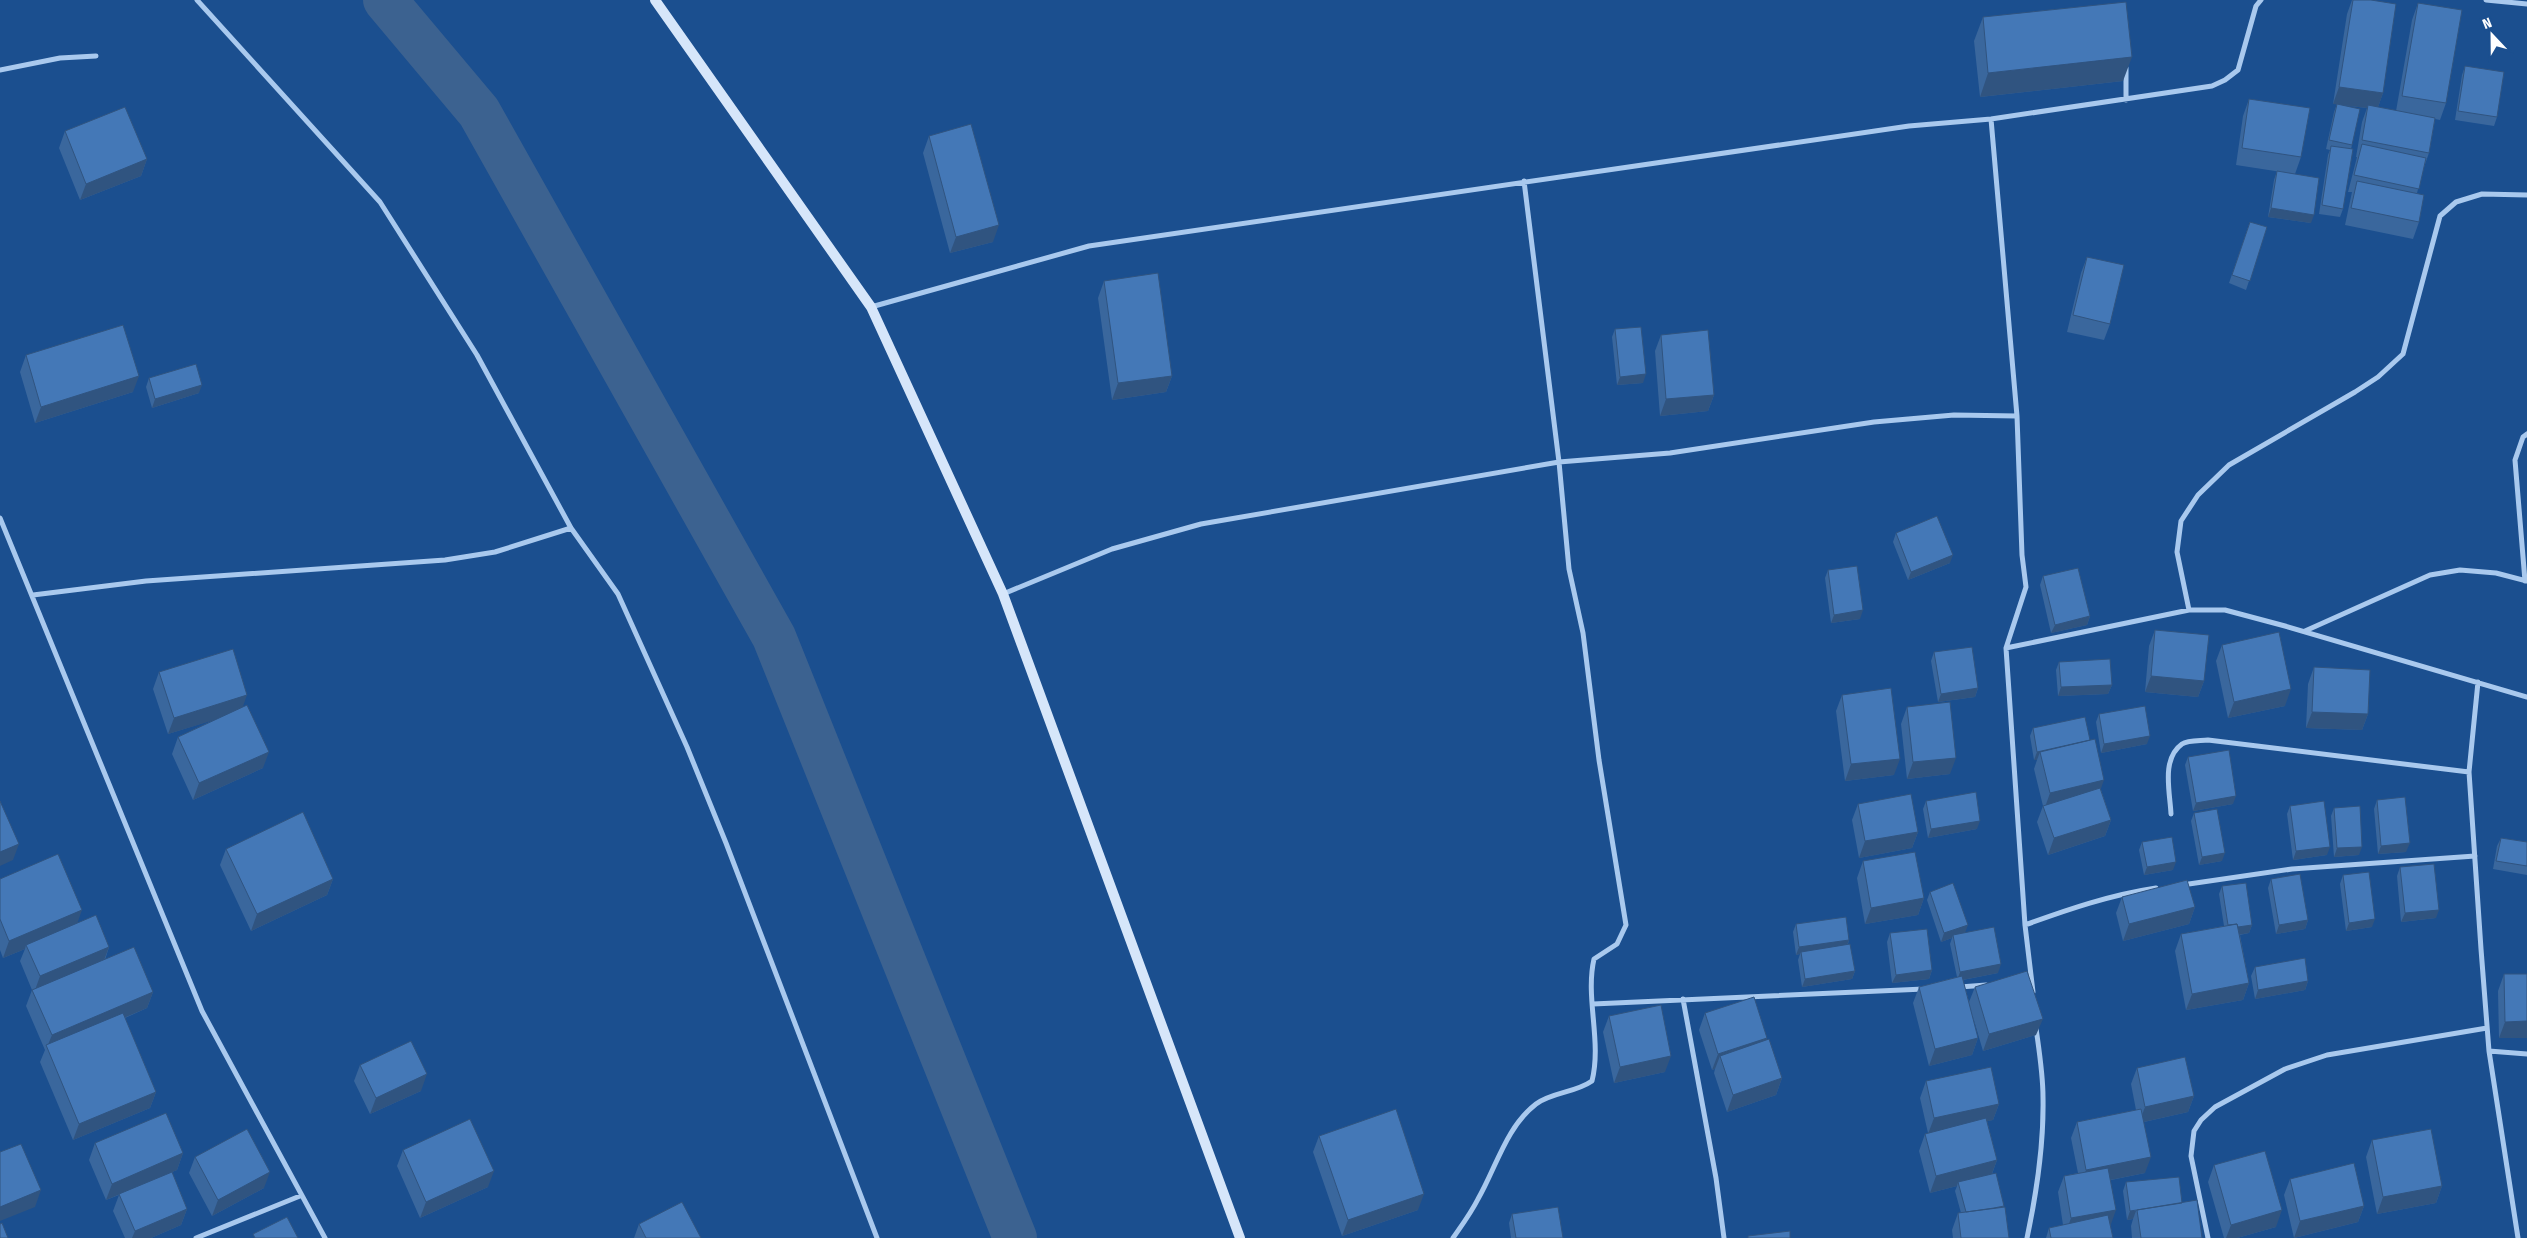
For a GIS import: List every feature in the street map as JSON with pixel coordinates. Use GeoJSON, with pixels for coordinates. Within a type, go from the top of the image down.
{"type":"FeatureCollection","features":[{"type":"Feature","properties":{"kind":"street"},"geometry":{"type":"LineString","coordinates":[[197,0],[380,202],[477,355],[571,528],[618,594],[687,747],[877,1238]]}},
{"type":"Feature","properties":{"kind":"street"},"geometry":{"type":"LineString","coordinates":[[655,0],[870,308],[1004,594],[1240,1238]]}},
{"type":"Feature","properties":{"kind":"street"},"geometry":{"type":"LineString","coordinates":[[870,308],[1089,246],[1909,126],[1991,119],[2212,86],[2226,80],[2238,70],[2256,6],[2260,0]]}},
{"type":"Feature","properties":{"kind":"street"},"geometry":{"type":"LineString","coordinates":[[2486,0],[2527,4]]}},
{"type":"Feature","properties":{"kind":"street"},"geometry":{"type":"LineString","coordinates":[[0,70],[60,58],[96,56]]}},
{"type":"Feature","properties":{"kind":"street"},"geometry":{"type":"LineString","coordinates":[[2126,64],[2126,100]]}},
{"type":"Feature","properties":{"kind":"street"},"geometry":{"type":"LineString","coordinates":[[1991,119],[2017,416],[2022,555],[2026,587],[2006,648],[2025,925],[2034,1001]]}},
{"type":"Feature","properties":{"kind":"street"},"geometry":{"type":"LineString","coordinates":[[1453,1238],[1478,1199],[1506,1142],[1520,1121],[1535,1105],[1543,1100],[1583,1088],[1592,1081],[1594,1067],[1593,1004],[1590,976],[1594,959],[1617,944],[1626,926],[1598,760],[1583,633],[1569,569],[1559,462],[1524,181]]}},
{"type":"Feature","properties":{"kind":"street"},"geometry":{"type":"LineString","coordinates":[[2189,610],[2177,552],[2181,521],[2198,495],[2229,465],[2355,392],[2378,377],[2402,354],[2440,216],[2456,202],[2482,194],[2527,195]]}},
{"type":"Feature","properties":{"kind":"street"},"geometry":{"type":"LineString","coordinates":[[1004,594],[1112,549],[1201,524],[1559,462],[1670,452],[1874,422],[1954,415],[2017,416]]}},
{"type":"Feature","properties":{"kind":"street"},"geometry":{"type":"LineString","coordinates":[[2305,631],[2430,575],[2460,570],[2496,573],[2526,581],[2515,460],[2523,437],[2527,434]]}},
{"type":"Feature","properties":{"kind":"street"},"geometry":{"type":"LineString","coordinates":[[0,518],[202,1011],[324,1238]]}},
{"type":"Feature","properties":{"kind":"street"},"geometry":{"type":"LineString","coordinates":[[33,595],[146,581],[445,560],[495,552],[571,528]]}},
{"type":"Feature","properties":{"kind":"street"},"geometry":{"type":"LineString","coordinates":[[2006,648],[2189,610],[2225,610],[2305,631],[2527,697]]}},
{"type":"Feature","properties":{"kind":"street"},"geometry":{"type":"LineString","coordinates":[[2478,682],[2469,772],[2487,1028],[2518,1238]]}},
{"type":"Feature","properties":{"kind":"street"},"geometry":{"type":"LineString","coordinates":[[2171,814],[2168,770],[2171,756],[2183,743],[2208,740],[2469,772]]}},
{"type":"Feature","properties":{"kind":"street"},"geometry":{"type":"LineString","coordinates":[[2178,885],[2292,869],[2475,856]]}},
{"type":"Feature","properties":{"kind":"street"},"geometry":{"type":"LineString","coordinates":[[2025,925],[2084,903],[2120,894],[2158,888]]}},
{"type":"Feature","properties":{"kind":"street"},"geometry":{"type":"LineString","coordinates":[[2022,982],[2032,982]]}},
{"type":"Feature","properties":{"kind":"street"},"geometry":{"type":"LineString","coordinates":[[1952,987],[1992,984]]}},
{"type":"Feature","properties":{"kind":"street"},"geometry":{"type":"LineString","coordinates":[[1593,1004],[1683,999],[1863,994],[1933,989]]}},
{"type":"Feature","properties":{"kind":"street"},"geometry":{"type":"LineString","coordinates":[[1683,999],[1716,1178],[1724,1238]]}},
{"type":"Feature","properties":{"kind":"street"},"geometry":{"type":"LineString","coordinates":[[2027,1238],[2037,1189],[2042,1142],[2043,1095],[2036,1020]]}},
{"type":"Feature","properties":{"kind":"street"},"geometry":{"type":"LineString","coordinates":[[2208,1238],[2191,1156],[2194,1131],[2201,1120],[2214,1107],[2271,1076],[2327,1056],[2487,1028]]}},
{"type":"Feature","properties":{"kind":"street"},"geometry":{"type":"LineString","coordinates":[[2489,1051],[2527,1054]]}},
{"type":"Feature","properties":{"kind":"street"},"geometry":{"type":"LineString","coordinates":[[196,1238],[300,1196]]}},
{"type":"Feature","properties":{"kind":"building"},"geometry":{"type":"Polygon","coordinates":[[[2353,0],[2371,0],[2396,4],[2383,93],[2339,87],[2353,0]]]}},
{"type":"Feature","properties":{"kind":"building"},"geometry":{"type":"Polygon","coordinates":[[[2126,2],[2132,57],[1988,73],[1983,17],[2126,2]]]}},
{"type":"Feature","properties":{"kind":"building"},"geometry":{"type":"Polygon","coordinates":[[[2418,3],[2462,10],[2446,103],[2402,96],[2418,3]]]}},
{"type":"Feature","properties":{"kind":"building"},"geometry":{"type":"Polygon","coordinates":[[[2465,66],[2504,72],[2497,117],[2458,111],[2465,66]]]}},
{"type":"Feature","properties":{"kind":"building"},"geometry":{"type":"Polygon","coordinates":[[[2249,99],[2310,108],[2301,157],[2242,148],[2249,99]]]}},
{"type":"Feature","properties":{"kind":"building"},"geometry":{"type":"Polygon","coordinates":[[[2337,104],[2360,109],[2352,145],[2329,140],[2337,104]]]}},
{"type":"Feature","properties":{"kind":"building"},"geometry":{"type":"Polygon","coordinates":[[[2368,105],[2435,118],[2429,153],[2362,140],[2368,105]]]}},
{"type":"Feature","properties":{"kind":"building"},"geometry":{"type":"Polygon","coordinates":[[[125,107],[147,159],[86,184],[65,131],[125,107]]]}},
{"type":"Feature","properties":{"kind":"building"},"geometry":{"type":"Polygon","coordinates":[[[971,124],[999,225],[956,237],[929,136],[971,124]]]}},
{"type":"Feature","properties":{"kind":"building"},"geometry":{"type":"Polygon","coordinates":[[[2362,144],[2426,158],[2419,189],[2354,175],[2362,144]]]}},
{"type":"Feature","properties":{"kind":"building"},"geometry":{"type":"Polygon","coordinates":[[[2331,146],[2353,149],[2343,209],[2322,205],[2331,146]]]}},
{"type":"Feature","properties":{"kind":"building"},"geometry":{"type":"Polygon","coordinates":[[[2277,171],[2319,178],[2314,215],[2271,208],[2277,171]]]}},
{"type":"Feature","properties":{"kind":"building"},"geometry":{"type":"Polygon","coordinates":[[[2357,181],[2424,195],[2419,222],[2351,208],[2357,181]]]}},
{"type":"Feature","properties":{"kind":"building"},"geometry":{"type":"Polygon","coordinates":[[[2250,222],[2267,227],[2250,281],[2232,275],[2250,222]]]}},
{"type":"Feature","properties":{"kind":"building"},"geometry":{"type":"Polygon","coordinates":[[[2087,257],[2124,265],[2110,324],[2073,315],[2087,257]]]}},
{"type":"Feature","properties":{"kind":"building"},"geometry":{"type":"Polygon","coordinates":[[[1158,273],[1172,376],[1118,383],[1104,281],[1158,273]]]}},
{"type":"Feature","properties":{"kind":"building"},"geometry":{"type":"Polygon","coordinates":[[[123,325],[139,376],[41,407],[26,355],[123,325]]]}},
{"type":"Feature","properties":{"kind":"building"},"geometry":{"type":"Polygon","coordinates":[[[1641,327],[1646,374],[1620,377],[1615,329],[1641,327]]]}},
{"type":"Feature","properties":{"kind":"building"},"geometry":{"type":"Polygon","coordinates":[[[1708,330],[1714,395],[1666,399],[1661,335],[1708,330]]]}},
{"type":"Feature","properties":{"kind":"building"},"geometry":{"type":"Polygon","coordinates":[[[196,364],[202,385],[155,399],[149,378],[196,364]]]}},
{"type":"Feature","properties":{"kind":"building"},"geometry":{"type":"Polygon","coordinates":[[[1937,516],[1953,555],[1911,572],[1896,533],[1937,516]]]}},
{"type":"Feature","properties":{"kind":"building"},"geometry":{"type":"Polygon","coordinates":[[[1857,566],[1863,610],[1834,615],[1828,570],[1857,566]]]}},
{"type":"Feature","properties":{"kind":"building"},"geometry":{"type":"Polygon","coordinates":[[[2078,568],[2090,616],[2055,625],[2043,576],[2078,568]]]}},
{"type":"Feature","properties":{"kind":"building"},"geometry":{"type":"Polygon","coordinates":[[[2155,630],[2209,635],[2204,681],[2151,676],[2155,630]]]}},
{"type":"Feature","properties":{"kind":"building"},"geometry":{"type":"Polygon","coordinates":[[[2279,632],[2291,689],[2234,702],[2222,645],[2279,632]]]}},
{"type":"Feature","properties":{"kind":"building"},"geometry":{"type":"Polygon","coordinates":[[[1972,647],[1978,688],[1941,694],[1934,652],[1972,647]]]}},
{"type":"Feature","properties":{"kind":"building"},"geometry":{"type":"Polygon","coordinates":[[[233,649],[247,695],[174,718],[159,672],[233,649]]]}},
{"type":"Feature","properties":{"kind":"building"},"geometry":{"type":"Polygon","coordinates":[[[2110,659],[2112,685],[2061,687],[2059,662],[2110,659]]]}},
{"type":"Feature","properties":{"kind":"building"},"geometry":{"type":"Polygon","coordinates":[[[2314,667],[2370,670],[2368,714],[2312,712],[2314,667]]]}},
{"type":"Feature","properties":{"kind":"building"},"geometry":{"type":"Polygon","coordinates":[[[1891,688],[1900,759],[1851,764],[1842,695],[1891,688]]]}},
{"type":"Feature","properties":{"kind":"building"},"geometry":{"type":"Polygon","coordinates":[[[1950,702],[1956,758],[1913,762],[1907,707],[1950,702]]]}},
{"type":"Feature","properties":{"kind":"building"},"geometry":{"type":"Polygon","coordinates":[[[247,705],[269,752],[199,783],[178,737],[247,705]]]}},
{"type":"Feature","properties":{"kind":"building"},"geometry":{"type":"Polygon","coordinates":[[[2145,706],[2150,736],[2104,744],[2099,714],[2145,706]]]}},
{"type":"Feature","properties":{"kind":"building"},"geometry":{"type":"Polygon","coordinates":[[[2085,717],[2090,740],[2037,752],[2033,728],[2085,717]]]}},
{"type":"Feature","properties":{"kind":"building"},"geometry":{"type":"Polygon","coordinates":[[[2095,739],[2104,780],[2050,793],[2040,752],[2095,739]]]}},
{"type":"Feature","properties":{"kind":"building"},"geometry":{"type":"Polygon","coordinates":[[[2229,750],[2236,796],[2196,803],[2188,757],[2229,750]]]}},
{"type":"Feature","properties":{"kind":"building"},"geometry":{"type":"Polygon","coordinates":[[[2100,788],[2111,820],[2054,838],[2043,806],[2100,788]]]}},
{"type":"Feature","properties":{"kind":"building"},"geometry":{"type":"Polygon","coordinates":[[[1976,792],[1980,821],[1931,829],[1926,801],[1976,792]]]}},
{"type":"Feature","properties":{"kind":"building"},"geometry":{"type":"Polygon","coordinates":[[[1911,794],[1918,832],[1865,841],[1858,804],[1911,794]]]}},
{"type":"Feature","properties":{"kind":"building"},"geometry":{"type":"Polygon","coordinates":[[[2405,797],[2410,843],[2381,846],[2377,800],[2405,797]]]}},
{"type":"Feature","properties":{"kind":"building"},"geometry":{"type":"Polygon","coordinates":[[[0,801],[19,844],[0,852],[0,801]]]}},
{"type":"Feature","properties":{"kind":"building"},"geometry":{"type":"Polygon","coordinates":[[[2324,801],[2330,847],[2296,851],[2290,806],[2324,801]]]}},
{"type":"Feature","properties":{"kind":"building"},"geometry":{"type":"Polygon","coordinates":[[[2360,806],[2362,847],[2337,848],[2334,808],[2360,806]]]}},
{"type":"Feature","properties":{"kind":"building"},"geometry":{"type":"Polygon","coordinates":[[[2217,809],[2225,853],[2202,857],[2194,813],[2217,809]]]}},
{"type":"Feature","properties":{"kind":"building"},"geometry":{"type":"Polygon","coordinates":[[[303,812],[333,879],[257,914],[226,849],[303,812]]]}},
{"type":"Feature","properties":{"kind":"building"},"geometry":{"type":"Polygon","coordinates":[[[2172,837],[2176,862],[2147,867],[2142,842],[2172,837]]]}},
{"type":"Feature","properties":{"kind":"building"},"geometry":{"type":"Polygon","coordinates":[[[2501,838],[2527,842],[2527,866],[2496,861],[2501,838]]]}},
{"type":"Feature","properties":{"kind":"building"},"geometry":{"type":"Polygon","coordinates":[[[1915,852],[1924,898],[1871,908],[1863,861],[1915,852]]]}},
{"type":"Feature","properties":{"kind":"building"},"geometry":{"type":"Polygon","coordinates":[[[58,854],[82,910],[9,941],[0,919],[0,879],[58,854]]]}},
{"type":"Feature","properties":{"kind":"building"},"geometry":{"type":"Polygon","coordinates":[[[2434,864],[2439,910],[2405,913],[2400,867],[2434,864]]]}},
{"type":"Feature","properties":{"kind":"building"},"geometry":{"type":"Polygon","coordinates":[[[2369,872],[2375,919],[2349,923],[2343,875],[2369,872]]]}},
{"type":"Feature","properties":{"kind":"building"},"geometry":{"type":"Polygon","coordinates":[[[2300,874],[2308,920],[2279,925],[2271,879],[2300,874]]]}},
{"type":"Feature","properties":{"kind":"building"},"geometry":{"type":"Polygon","coordinates":[[[2187,880],[2195,907],[2129,924],[2122,897],[2187,880]]]}},
{"type":"Feature","properties":{"kind":"building"},"geometry":{"type":"Polygon","coordinates":[[[1953,883],[1968,925],[1944,933],[1930,892],[1953,883]]]}},
{"type":"Feature","properties":{"kind":"building"},"geometry":{"type":"Polygon","coordinates":[[[2246,883],[2252,925],[2238,927],[2237,924],[2228,925],[2222,886],[2246,883]]]}},
{"type":"Feature","properties":{"kind":"building"},"geometry":{"type":"Polygon","coordinates":[[[96,915],[109,947],[40,976],[26,945],[96,915]]]}},
{"type":"Feature","properties":{"kind":"building"},"geometry":{"type":"Polygon","coordinates":[[[1846,917],[1849,940],[1799,947],[1796,924],[1846,917]]]}},
{"type":"Feature","properties":{"kind":"building"},"geometry":{"type":"Polygon","coordinates":[[[2237,924],[2249,983],[2192,994],[2181,934],[2237,924]]]}},
{"type":"Feature","properties":{"kind":"building"},"geometry":{"type":"Polygon","coordinates":[[[1994,927],[2001,964],[1960,972],[1953,935],[1994,927]]]}},
{"type":"Feature","properties":{"kind":"building"},"geometry":{"type":"Polygon","coordinates":[[[1927,929],[1932,970],[1896,975],[1890,933],[1927,929]]]}},
{"type":"Feature","properties":{"kind":"building"},"geometry":{"type":"Polygon","coordinates":[[[1850,944],[1855,971],[1805,979],[1801,952],[1850,944]]]}},
{"type":"Feature","properties":{"kind":"building"},"geometry":{"type":"Polygon","coordinates":[[[134,947],[153,992],[52,1035],[32,990],[134,947]]]}},
{"type":"Feature","properties":{"kind":"building"},"geometry":{"type":"Polygon","coordinates":[[[2305,958],[2308,981],[2258,990],[2255,967],[2305,958]]]}},
{"type":"Feature","properties":{"kind":"building"},"geometry":{"type":"Polygon","coordinates":[[[2027,971],[2043,1019],[1989,1034],[1975,987],[2027,971]]]}},
{"type":"Feature","properties":{"kind":"building"},"geometry":{"type":"Polygon","coordinates":[[[2504,974],[2527,974],[2527,1021],[2505,1022],[2504,974]]]}},
{"type":"Feature","properties":{"kind":"building"},"geometry":{"type":"Polygon","coordinates":[[[1962,976],[1978,1038],[1935,1049],[1919,987],[1962,976]]]}},
{"type":"Feature","properties":{"kind":"building"},"geometry":{"type":"Polygon","coordinates":[[[1754,997],[1767,1038],[1718,1054],[1705,1013],[1754,997]]]}},
{"type":"Feature","properties":{"kind":"building"},"geometry":{"type":"Polygon","coordinates":[[[1661,1005],[1671,1056],[1620,1067],[1609,1016],[1661,1005]]]}},
{"type":"Feature","properties":{"kind":"building"},"geometry":{"type":"Polygon","coordinates":[[[123,1013],[156,1092],[79,1124],[46,1045],[123,1013]]]}},
{"type":"Feature","properties":{"kind":"building"},"geometry":{"type":"Polygon","coordinates":[[[1769,1039],[1782,1078],[1733,1095],[1720,1056],[1769,1039]]]}},
{"type":"Feature","properties":{"kind":"building"},"geometry":{"type":"Polygon","coordinates":[[[411,1041],[427,1074],[376,1098],[360,1065],[411,1041]]]}},
{"type":"Feature","properties":{"kind":"building"},"geometry":{"type":"Polygon","coordinates":[[[2185,1057],[2194,1096],[2145,1107],[2137,1068],[2185,1057]]]}},
{"type":"Feature","properties":{"kind":"building"},"geometry":{"type":"Polygon","coordinates":[[[1991,1067],[1999,1104],[1934,1118],[1926,1081],[1991,1067]]]}},
{"type":"Feature","properties":{"kind":"building"},"geometry":{"type":"Polygon","coordinates":[[[1396,1109],[1424,1194],[1348,1220],[1319,1136],[1396,1109]]]}},
{"type":"Feature","properties":{"kind":"building"},"geometry":{"type":"Polygon","coordinates":[[[2141,1109],[2151,1157],[2086,1170],[2077,1122],[2141,1109]]]}},
{"type":"Feature","properties":{"kind":"building"},"geometry":{"type":"Polygon","coordinates":[[[166,1113],[183,1153],[112,1184],[95,1143],[166,1113]]]}},
{"type":"Feature","properties":{"kind":"building"},"geometry":{"type":"Polygon","coordinates":[[[1986,1118],[1997,1160],[1936,1176],[1925,1134],[1986,1118]]]}},
{"type":"Feature","properties":{"kind":"building"},"geometry":{"type":"Polygon","coordinates":[[[470,1119],[494,1171],[426,1202],[403,1150],[470,1119]]]}},
{"type":"Feature","properties":{"kind":"building"},"geometry":{"type":"Polygon","coordinates":[[[247,1129],[270,1172],[218,1200],[195,1157],[247,1129]]]}},
{"type":"Feature","properties":{"kind":"building"},"geometry":{"type":"Polygon","coordinates":[[[2431,1129],[2442,1186],[2383,1197],[2372,1140],[2431,1129]]]}},
{"type":"Feature","properties":{"kind":"building"},"geometry":{"type":"Polygon","coordinates":[[[21,1144],[41,1190],[0,1207],[0,1152],[21,1144]]]}},
{"type":"Feature","properties":{"kind":"building"},"geometry":{"type":"Polygon","coordinates":[[[2265,1151],[2282,1210],[2231,1225],[2214,1165],[2265,1151]]]}},
{"type":"Feature","properties":{"kind":"building"},"geometry":{"type":"Polygon","coordinates":[[[2354,1163],[2364,1206],[2300,1221],[2290,1179],[2354,1163]]]}},
{"type":"Feature","properties":{"kind":"building"},"geometry":{"type":"Polygon","coordinates":[[[2108,1168],[2116,1210],[2071,1218],[2064,1176],[2108,1168]]]}},
{"type":"Feature","properties":{"kind":"building"},"geometry":{"type":"Polygon","coordinates":[[[172,1172],[187,1209],[135,1231],[119,1194],[172,1172]]]}},
{"type":"Feature","properties":{"kind":"building"},"geometry":{"type":"Polygon","coordinates":[[[1996,1173],[2004,1206],[1966,1212],[1958,1182],[1996,1173]]]}},
{"type":"Feature","properties":{"kind":"building"},"geometry":{"type":"Polygon","coordinates":[[[2179,1177],[2182,1203],[2130,1211],[2126,1182],[2179,1177]]]}},
{"type":"Feature","properties":{"kind":"building"},"geometry":{"type":"Polygon","coordinates":[[[2197,1200],[2202,1238],[2141,1238],[2137,1210],[2197,1200]]]}},
{"type":"Feature","properties":{"kind":"building"},"geometry":{"type":"Polygon","coordinates":[[[682,1202],[701,1238],[646,1238],[639,1224],[682,1202]]]}},
{"type":"Feature","properties":{"kind":"building"},"geometry":{"type":"Polygon","coordinates":[[[1558,1207],[1563,1238],[1516,1238],[1512,1214],[1558,1207]]]}},
{"type":"Feature","properties":{"kind":"building"},"geometry":{"type":"Polygon","coordinates":[[[2005,1207],[2009,1238],[1961,1238],[1958,1213],[2005,1207]]]}},
{"type":"Feature","properties":{"kind":"building"},"geometry":{"type":"Polygon","coordinates":[[[2108,1215],[2113,1238],[2051,1238],[2049,1228],[2108,1215]]]}},
{"type":"Feature","properties":{"kind":"building"},"geometry":{"type":"Polygon","coordinates":[[[287,1217],[298,1238],[255,1238],[253,1234],[287,1217]]]}},
{"type":"Feature","properties":{"kind":"building"},"geometry":{"type":"Polygon","coordinates":[[[2,1223],[8,1238],[0,1238],[0,1224],[2,1223]]]}},
{"type":"Feature","properties":{"kind":"building"},"geometry":{"type":"Polygon","coordinates":[[[1790,1231],[1790,1238],[1748,1238],[1748,1236],[1790,1231]]]}},
{"type":"Feature","properties":{"kind":"waterway"},"geometry":{"type":"LineString","coordinates":[[385,0],[479,112],[774,637],[1015,1238]]}}]}
